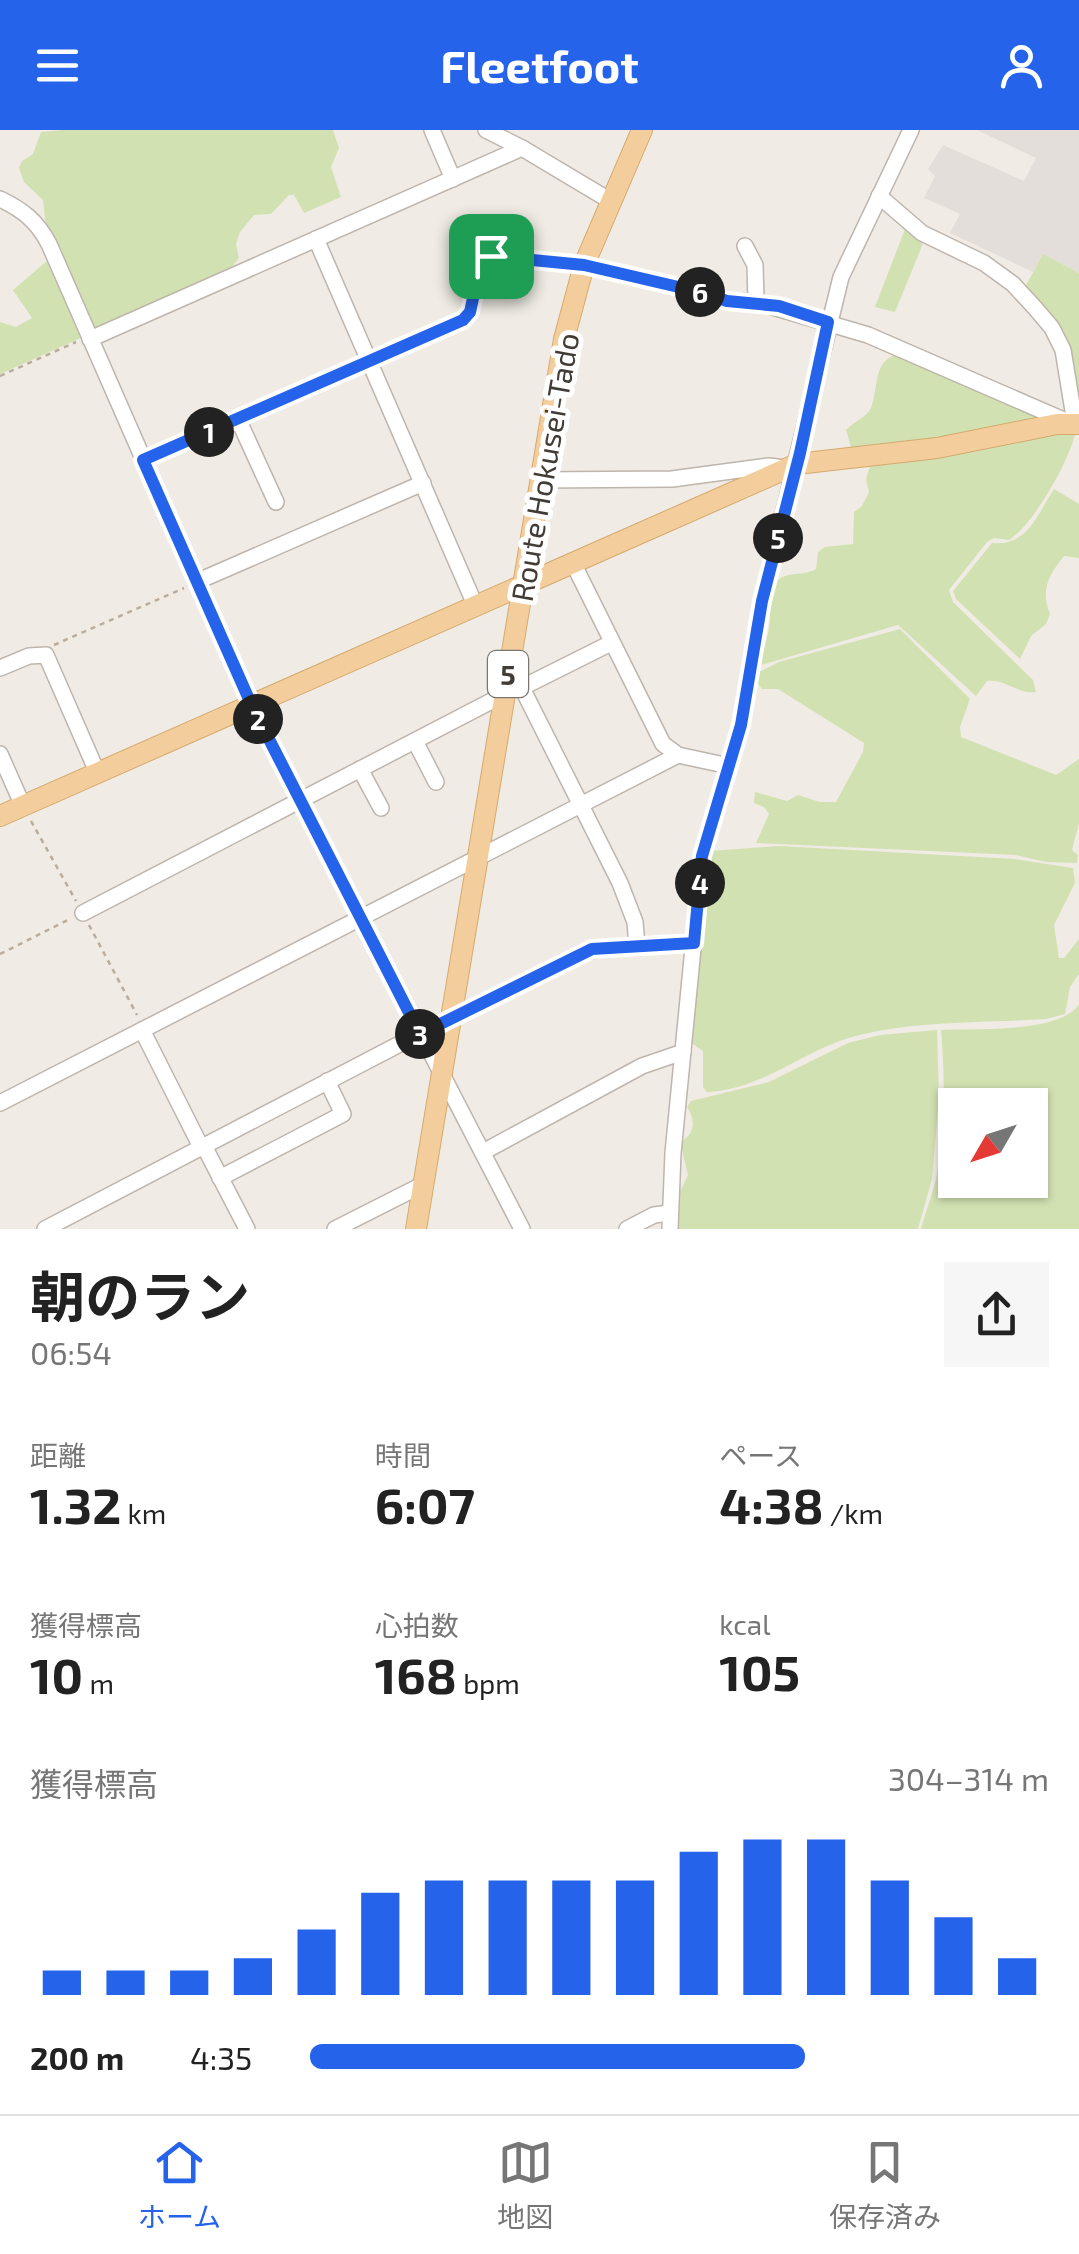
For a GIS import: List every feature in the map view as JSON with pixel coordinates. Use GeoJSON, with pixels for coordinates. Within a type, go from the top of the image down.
{"type":"FeatureCollection","features":[{"type":"Feature","properties":{"kind":"main road","name":"Route Hokusei-Tado"},"geometry":{"type":"LineString","coordinates":[[416,1229],[478,856],[513,691],[510,664],[564,339],[584,265],[642,130]]}},
{"type":"Feature","properties":{"kind":"main road"},"geometry":{"type":"LineString","coordinates":[[0,816],[793,466],[937,448],[1075,423]]}},
{"type":"Feature","properties":{"kind":"street"},"geometry":{"type":"LineString","coordinates":[[432,130],[453,178]]}},
{"type":"Feature","properties":{"kind":"street"},"geometry":{"type":"LineString","coordinates":[[486,130],[609,200]]}},
{"type":"Feature","properties":{"kind":"street"},"geometry":{"type":"LineString","coordinates":[[627,1229],[654,1215],[670,1221],[702,856],[749,687],[762,601],[828,322],[841,277],[911,130]]}},
{"type":"Feature","properties":{"kind":"street"},"geometry":{"type":"LineString","coordinates":[[90,338],[522,148]]}},
{"type":"Feature","properties":{"kind":"street"},"geometry":{"type":"LineString","coordinates":[[879,196],[922,233],[984,263],[1013,284],[1036,309],[1063,350],[1075,423]]}},
{"type":"Feature","properties":{"kind":"street"},"geometry":{"type":"LineString","coordinates":[[0,199],[24,211],[41,228],[252,706],[522,1229]]}},
{"type":"Feature","properties":{"kind":"street"},"geometry":{"type":"LineString","coordinates":[[316,240],[476,607]]}},
{"type":"Feature","properties":{"kind":"street"},"geometry":{"type":"LineString","coordinates":[[745,246],[755,265],[756,302]]}},
{"type":"Feature","properties":{"kind":"street"},"geometry":{"type":"LineString","coordinates":[[143,460],[463,320],[470,312],[482,258],[584,265],[727,301],[756,302],[828,322],[878,339],[1075,423]]}},
{"type":"Feature","properties":{"kind":"street"},"geometry":{"type":"LineString","coordinates":[[238,419],[276,502]]}},
{"type":"Feature","properties":{"kind":"street"},"geometry":{"type":"LineString","coordinates":[[540,480],[672,479],[793,466]]}},
{"type":"Feature","properties":{"kind":"street"},"geometry":{"type":"LineString","coordinates":[[196,582],[422,483]]}},
{"type":"Feature","properties":{"kind":"street"},"geometry":{"type":"LineString","coordinates":[[574,563],[662,744],[678,755],[728,766]]}},
{"type":"Feature","properties":{"kind":"street"},"geometry":{"type":"LineString","coordinates":[[83,913],[611,643]]}},
{"type":"Feature","properties":{"kind":"street"},"geometry":{"type":"LineString","coordinates":[[0,668],[46,655],[98,774]]}},
{"type":"Feature","properties":{"kind":"street"},"geometry":{"type":"LineString","coordinates":[[513,691],[580,805],[630,905],[638,946]]}},
{"type":"Feature","properties":{"kind":"street"},"geometry":{"type":"LineString","coordinates":[[414,741],[436,782]]}},
{"type":"Feature","properties":{"kind":"street"},"geometry":{"type":"LineString","coordinates":[[0,754],[22,806]]}},
{"type":"Feature","properties":{"kind":"street"},"geometry":{"type":"LineString","coordinates":[[0,1103],[678,755]]}},
{"type":"Feature","properties":{"kind":"street"},"geometry":{"type":"LineString","coordinates":[[360,769],[381,809]]}},
{"type":"Feature","properties":{"kind":"street"},"geometry":{"type":"LineString","coordinates":[[44,1229],[582,953],[604,948],[694,943]]}},
{"type":"Feature","properties":{"kind":"street"},"geometry":{"type":"LineString","coordinates":[[142,1030],[247,1229]]}},
{"type":"Feature","properties":{"kind":"street"},"geometry":{"type":"LineString","coordinates":[[483,1152],[642,1066],[684,1052]]}},
{"type":"Feature","properties":{"kind":"street"},"geometry":{"type":"LineString","coordinates":[[220,1178],[344,1114],[327,1082]]}},
{"type":"Feature","properties":{"kind":"street"},"geometry":{"type":"LineString","coordinates":[[334,1229],[424,1184]]}},
{"type":"Feature","properties":{"kind":"path"},"geometry":{"type":"LineString","coordinates":[[0,376],[90,338]]}},
{"type":"Feature","properties":{"kind":"path"},"geometry":{"type":"LineString","coordinates":[[36,655],[196,582]]}},
{"type":"Feature","properties":{"kind":"path"},"geometry":{"type":"LineString","coordinates":[[0,954],[83,913]]}},
{"type":"Feature","properties":{"kind":"shaded area"},"geometry":{"type":"Polygon","coordinates":[[[977,130],[1079,130],[1079,273],[1043,254],[1033,272],[950,233],[960,214],[924,198],[935,176],[928,169],[943,145],[1024,181],[1036,158],[977,130]]]}},
{"type":"Feature","properties":{"kind":"green space"},"geometry":{"type":"Polygon","coordinates":[[[333,130],[339,148],[331,167],[341,197],[304,213],[294,195],[289,195],[271,214],[254,215],[240,232],[236,244],[239,258],[225,275],[91,330],[46,228],[43,200],[24,182],[19,168],[33,154],[41,132],[333,130]]]}},
{"type":"Feature","properties":{"kind":"green space"},"geometry":{"type":"Polygon","coordinates":[[[905,229],[922,237],[922,246],[895,312],[875,307],[905,229]]]}},
{"type":"Feature","properties":{"kind":"green space"},"geometry":{"type":"Polygon","coordinates":[[[1043,254],[1079,273],[1079,410],[1073,371],[1024,289],[1043,254]]]}},
{"type":"Feature","properties":{"kind":"green space"},"geometry":{"type":"Polygon","coordinates":[[[47,261],[83,337],[0,374],[0,322],[16,327],[32,318],[13,290],[47,261]]]}},
{"type":"Feature","properties":{"kind":"green space"},"geometry":{"type":"Polygon","coordinates":[[[901,354],[1055,419],[853,454],[846,430],[871,408],[885,361],[901,354]]]}},
{"type":"Feature","properties":{"kind":"green space"},"geometry":{"type":"Polygon","coordinates":[[[1071,430],[1075,435],[1065,461],[1029,521],[1009,540],[994,538],[987,542],[949,590],[953,602],[1033,680],[1036,692],[987,681],[976,696],[898,625],[761,665],[770,623],[771,588],[782,577],[816,569],[818,552],[825,547],[853,544],[854,512],[869,492],[866,479],[871,463],[1071,430]]]}},
{"type":"Feature","properties":{"kind":"green space"},"geometry":{"type":"Polygon","coordinates":[[[1054,489],[1079,504],[1079,558],[1064,556],[1054,570],[1046,590],[1050,614],[1046,624],[1031,636],[1020,659],[956,599],[953,591],[992,543],[1023,535],[1054,489]]]}},
{"type":"Feature","properties":{"kind":"green space"},"geometry":{"type":"Polygon","coordinates":[[[900,629],[970,699],[960,727],[961,737],[1056,775],[1079,759],[1079,823],[1072,850],[1078,855],[1077,863],[1015,855],[756,843],[769,814],[754,803],[755,792],[787,801],[798,795],[836,802],[864,743],[778,689],[762,689],[757,683],[759,672],[779,662],[900,629]]]}},
{"type":"Feature","properties":{"kind":"green space"},"geometry":{"type":"Polygon","coordinates":[[[779,846],[1015,859],[1073,868],[1075,883],[1054,925],[1059,958],[1064,958],[1079,939],[1079,974],[1070,987],[1065,1014],[1046,1019],[924,1025],[852,1037],[746,1085],[707,1092],[703,1087],[703,1051],[690,1042],[708,857],[710,851],[779,846]]]}},
{"type":"Feature","properties":{"kind":"green space"},"geometry":{"type":"Polygon","coordinates":[[[1079,1004],[1079,1229],[921,1229],[938,1165],[938,1198],[1048,1198],[1048,1088],[944,1088],[941,1030],[1016,1028],[1069,1014],[1079,1004]]]}},
{"type":"Feature","properties":{"kind":"green space"},"geometry":{"type":"Polygon","coordinates":[[[937,1030],[938,1110],[932,1179],[918,1229],[675,1229],[676,1200],[688,1175],[680,1142],[692,1127],[687,1107],[691,1101],[769,1082],[848,1043],[880,1035],[937,1030]]]}},
{"type":"Feature","properties":{"kind":"route"},"geometry":{"type":"LineString","coordinates":[[491,256],[584,265],[741,304],[779,306],[828,322],[762,601],[741,725],[702,856],[694,943],[592,949],[420,1034],[252,706],[143,460],[463,320],[470,312],[482,258],[491,256]]}}]}
